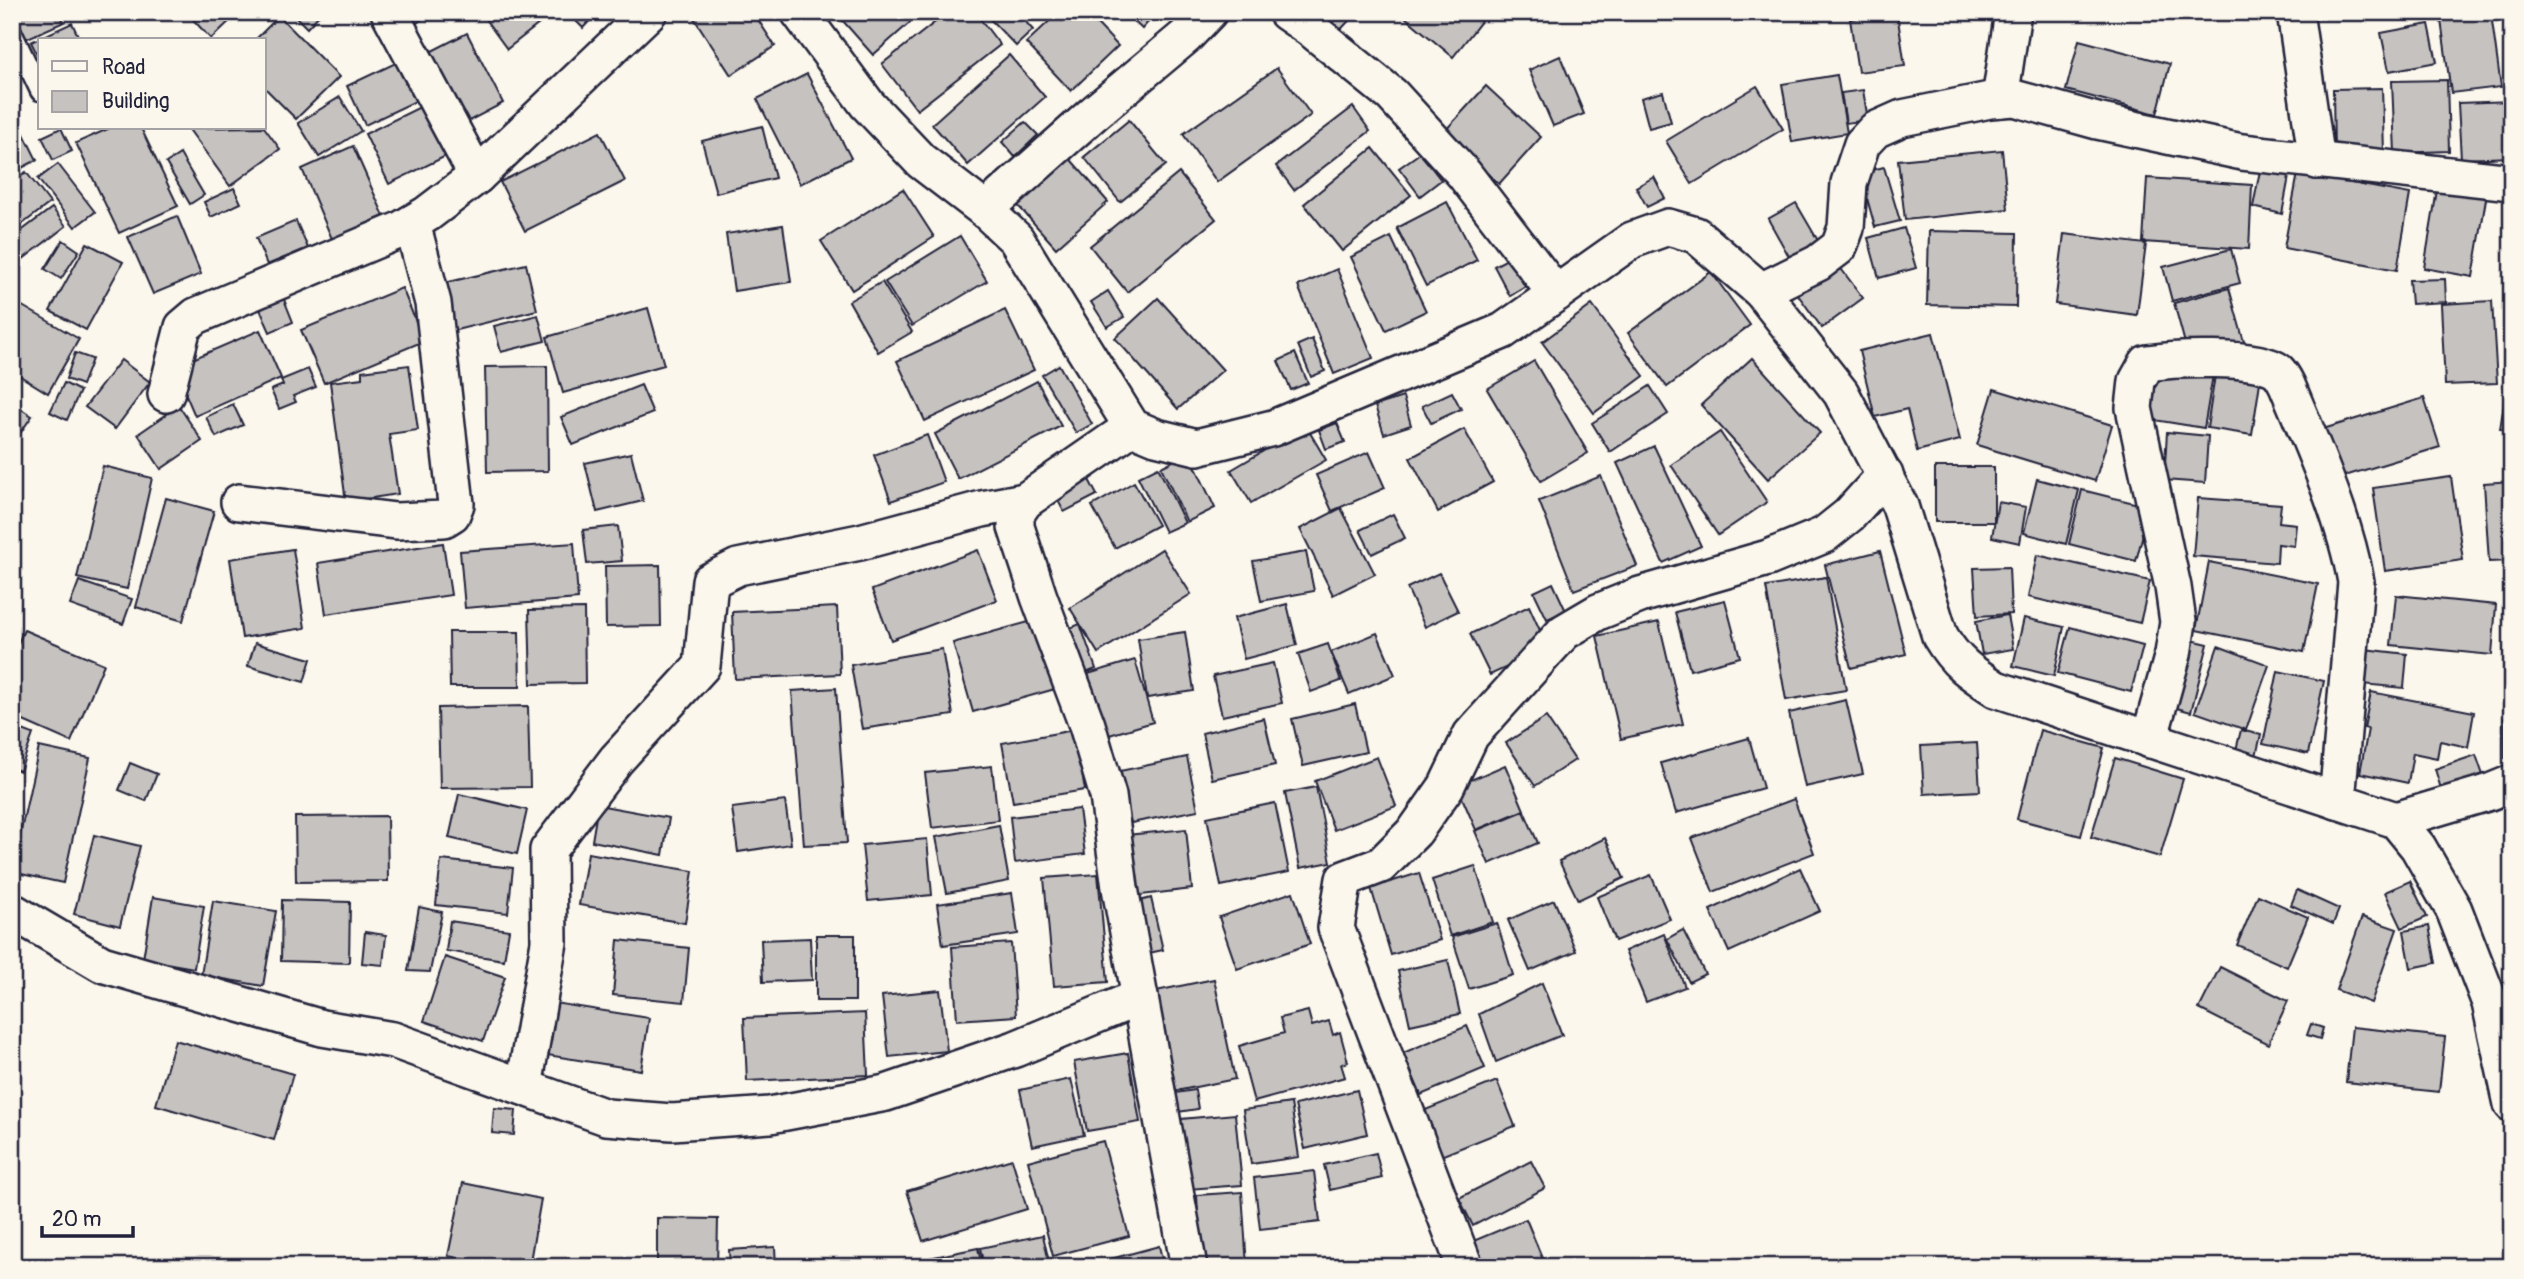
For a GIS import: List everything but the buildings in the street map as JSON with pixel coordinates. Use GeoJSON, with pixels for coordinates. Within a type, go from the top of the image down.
{"type":"FeatureCollection","features":[{"type":"Feature","properties":{"kind":"street"},"geometry":{"type":"LineString","coordinates":[[390,12],[477,176]]}},
{"type":"Feature","properties":{"kind":"street"},"geometry":{"type":"LineString","coordinates":[[166,394],[183,327],[196,316],[412,223],[477,176],[649,12]]}},
{"type":"Feature","properties":{"kind":"street"},"geometry":{"type":"LineString","coordinates":[[799,12],[867,104],[921,161],[985,210],[1016,239],[1132,427],[1156,437],[1197,447],[1273,428],[1503,331],[1632,240],[1668,227],[1696,235],[1761,291],[1841,393],[1900,506],[1940,636],[1952,656],[1996,689],[2396,820],[2418,847],[2454,910],[2490,1003],[2512,1104]]}},
{"type":"Feature","properties":{"kind":"street"},"geometry":{"type":"LineString","coordinates":[[985,210],[1186,36],[1209,12]]}},
{"type":"Feature","properties":{"kind":"street"},"geometry":{"type":"LineString","coordinates":[[1286,12],[1392,95],[1464,174],[1556,294]]}},
{"type":"Feature","properties":{"kind":"street"},"geometry":{"type":"LineString","coordinates":[[2000,99],[2013,12]]}},
{"type":"Feature","properties":{"kind":"street"},"geometry":{"type":"LineString","coordinates":[[2295,12],[2316,161]]}},
{"type":"Feature","properties":{"kind":"street"},"geometry":{"type":"LineString","coordinates":[[1761,291],[1818,263],[1839,247],[1846,228],[1849,183],[1863,144],[1875,130],[1902,118],[2000,99],[2014,98],[2097,121],[2242,152],[2512,182]]}},
{"type":"Feature","properties":{"kind":"street"},"geometry":{"type":"LineString","coordinates":[[239,502],[396,522],[444,519],[452,514],[456,505],[433,303],[412,223]]}},
{"type":"Feature","properties":{"kind":"street"},"geometry":{"type":"LineString","coordinates":[[2149,740],[2173,654],[2178,622],[2173,587],[2134,408],[2137,381],[2147,363],[2172,359],[2257,362],[2278,371],[2287,384],[2352,560],[2356,582],[2337,801]]}},
{"type":"Feature","properties":{"kind":"street"},"geometry":{"type":"LineString","coordinates":[[1132,427],[1025,501],[1016,514],[1016,527],[1087,724],[1108,796],[1120,888],[1189,1267]]}},
{"type":"Feature","properties":{"kind":"street"},"geometry":{"type":"LineString","coordinates":[[1465,1267],[1336,928],[1344,879],[1381,865],[1415,831],[1446,787],[1471,735],[1564,632],[1598,612],[1640,595],[1768,558],[1824,535],[1849,514],[1885,475]]}},
{"type":"Feature","properties":{"kind":"street"},"geometry":{"type":"LineString","coordinates":[[524,1087],[549,942],[548,850],[616,760],[702,666],[710,581],[738,567],[860,542],[982,509],[1025,501]]}},
{"type":"Feature","properties":{"kind":"street"},"geometry":{"type":"LineString","coordinates":[[2396,820],[2512,783]]}},
{"type":"Feature","properties":{"kind":"street"},"geometry":{"type":"LineString","coordinates":[[12,911],[102,964],[322,1028],[393,1040],[606,1117],[671,1122],[770,1115],[886,1093],[1014,1049],[1140,997]]}},
{"type":"Feature","properties":{"kind":"lane"},"geometry":{"type":"LineString","coordinates":[[12,32],[38,87]]}}]}
